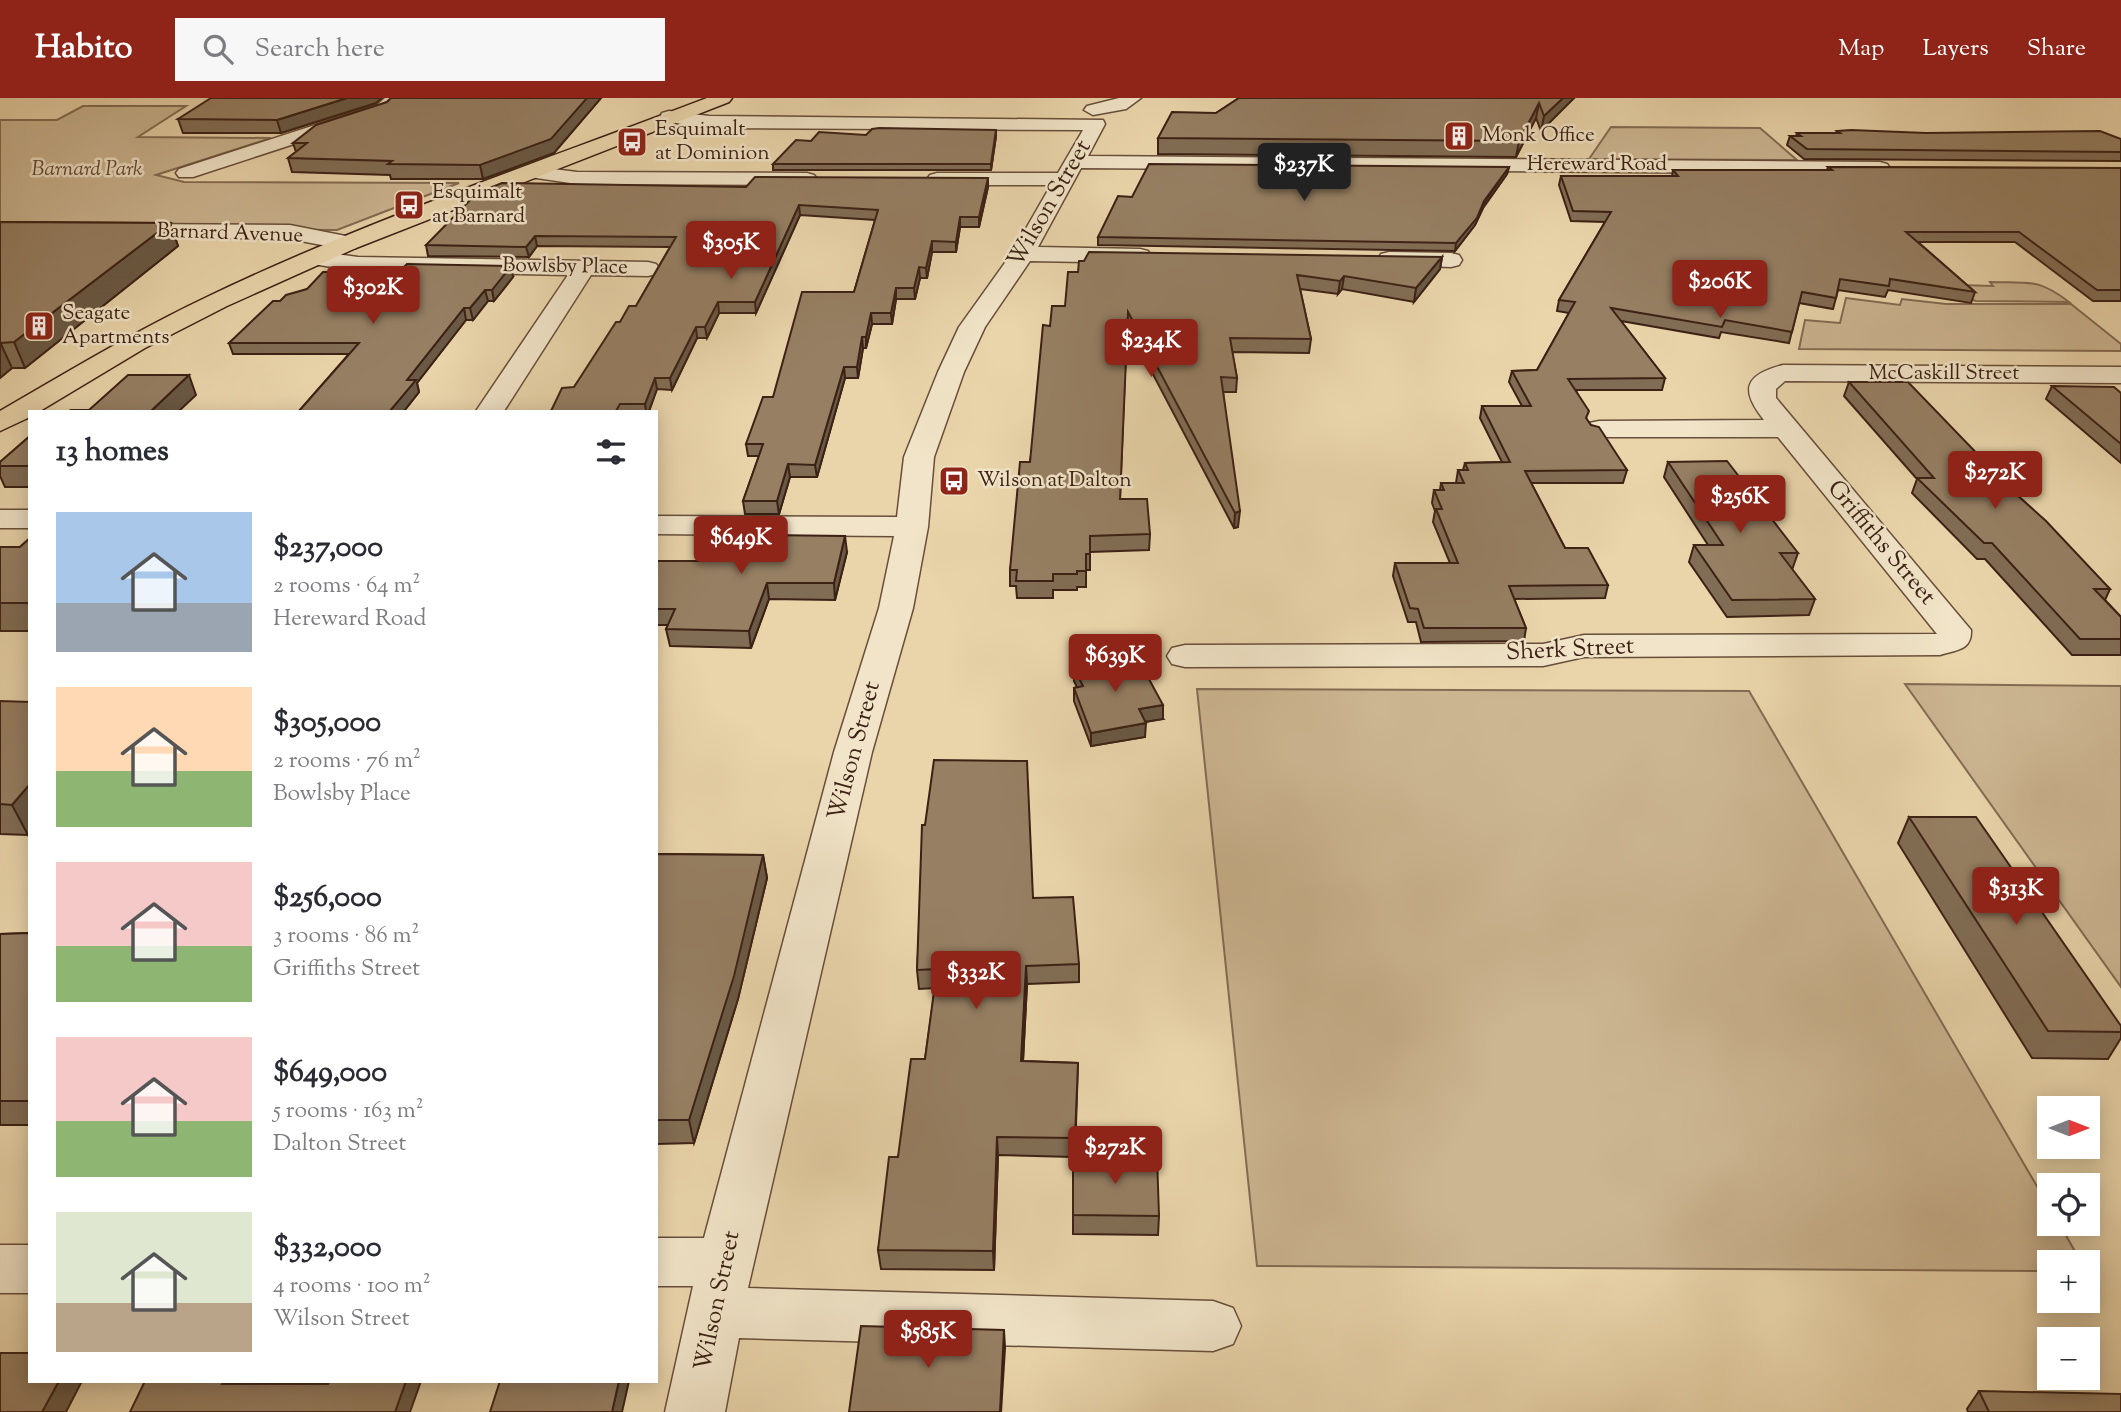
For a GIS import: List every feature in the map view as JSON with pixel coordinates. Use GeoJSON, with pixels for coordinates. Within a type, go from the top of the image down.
{"type":"FeatureCollection","features":[{"type":"Feature","properties":{"kind":"main road"},"geometry":{"type":"LineString","coordinates":[[0,423],[136,343],[218,301],[348,243],[723,98]]}},
{"type":"Feature","properties":{"kind":"street"},"geometry":{"type":"LineString","coordinates":[[186,173],[383,109],[396,98]]}},
{"type":"Feature","properties":{"kind":"street"},"geometry":{"type":"LineString","coordinates":[[669,117],[709,122],[1094,111],[1132,98]]}},
{"type":"Feature","properties":{"kind":"street","name":"Wilson Street"},"geometry":{"type":"LineString","coordinates":[[695,1412],[721,1287],[853,752],[896,608],[912,527],[919,457],[951,372],[972,327],[1023,254],[1069,171],[1094,111]]}},
{"type":"Feature","properties":{"kind":"street","name":"Hereward Road"},"geometry":{"type":"LineString","coordinates":[[912,179],[1069,171],[1898,168]]}},
{"type":"Feature","properties":{"kind":"street"},"geometry":{"type":"LineString","coordinates":[[530,172],[577,178],[828,179]]}},
{"type":"Feature","properties":{"kind":"street","name":"Barnard Avenue"},"geometry":{"type":"LineString","coordinates":[[96,230],[290,232],[348,243]]}},
{"type":"Feature","properties":{"kind":"street"},"geometry":{"type":"LineString","coordinates":[[1023,254],[1161,256]]}},
{"type":"Feature","properties":{"kind":"street","name":"Bowlsby Place"},"geometry":{"type":"LineString","coordinates":[[314,258],[358,264],[648,269]]}},
{"type":"Feature","properties":{"kind":"street"},"geometry":{"type":"LineString","coordinates":[[1368,259],[1451,260]]}},
{"type":"Feature","properties":{"kind":"street"},"geometry":{"type":"LineString","coordinates":[[491,410],[585,267]]}},
{"type":"Feature","properties":{"kind":"street","name":"McCaskill Street"},"geometry":{"type":"LineString","coordinates":[[1768,380],[1783,373],[2121,375]]}},
{"type":"Feature","properties":{"kind":"street","name":"Griffiths Street"},"geometry":{"type":"LineString","coordinates":[[1768,380],[1762,388],[1762,399],[1954,631],[1955,640]]}},
{"type":"Feature","properties":{"kind":"street"},"geometry":{"type":"LineString","coordinates":[[1599,429],[1785,428]]}},
{"type":"Feature","properties":{"kind":"street"},"geometry":{"type":"LineString","coordinates":[[0,519],[28,519]]}},
{"type":"Feature","properties":{"kind":"street"},"geometry":{"type":"LineString","coordinates":[[658,525],[912,527]]}},
{"type":"Feature","properties":{"kind":"street","name":"Sherk Street"},"geometry":{"type":"LineString","coordinates":[[1185,656],[1543,654],[1584,646],[1940,644],[1955,640]]}},
{"type":"Feature","properties":{"kind":"street"},"geometry":{"type":"LineString","coordinates":[[658,1263],[721,1287],[1213,1326]]}},
{"type":"Feature","properties":{"kind":"street"},"geometry":{"type":"LineString","coordinates":[[0,1269],[28,1269]]}},
{"type":"Feature","properties":{"kind":"green space","name":"Barnard Park"},"geometry":{"type":"Polygon","coordinates":[[[83,106],[186,106],[138,137],[271,138],[156,175],[184,182],[459,183],[337,230],[0,228],[0,120],[57,120],[83,106]]]}},
{"type":"Feature","properties":{"kind":"green space"},"geometry":{"type":"Polygon","coordinates":[[[1611,127],[1760,128],[1797,160],[1589,159],[1611,127]]]}},
{"type":"Feature","properties":{"kind":"green space"},"geometry":{"type":"Polygon","coordinates":[[[1990,282],[2041,285],[2069,302],[1976,301],[1957,296],[1960,285],[1993,286],[1990,282]]]}},
{"type":"Feature","properties":{"kind":"green space"},"geometry":{"type":"Polygon","coordinates":[[[1846,298],[1900,305],[1902,299],[1946,304],[2071,304],[2121,344],[2121,351],[1799,349],[1805,320],[1840,323],[1846,298]]]}},
{"type":"Feature","properties":{"kind":"green space"},"geometry":{"type":"Polygon","coordinates":[[[1905,684],[2121,686],[2121,987],[1905,684]]]}},
{"type":"Feature","properties":{"kind":"green space"},"geometry":{"type":"Polygon","coordinates":[[[1197,689],[1749,691],[2037,1186],[2037,1236],[2066,1236],[2074,1250],[2037,1250],[2037,1271],[1257,1266],[1197,689]]]}},
{"type":"Feature","properties":{"kind":"building"},"geometry":{"type":"Polygon","coordinates":[[[211,98],[347,98],[277,120],[178,119],[211,98]]]}},
{"type":"Feature","properties":{"kind":"building"},"geometry":{"type":"Polygon","coordinates":[[[391,98],[587,98],[551,139],[480,165],[388,164],[392,161],[288,158],[307,143],[293,143],[316,125],[387,102],[391,98]]]}},
{"type":"Feature","properties":{"kind":"building"},"geometry":{"type":"Polygon","coordinates":[[[1239,98],[1563,98],[1544,116],[1539,103],[1519,141],[1158,138],[1172,112],[1216,113],[1239,98]]]}},
{"type":"Feature","properties":{"kind":"building"},"geometry":{"type":"Polygon","coordinates":[[[872,129],[996,130],[991,164],[773,164],[796,140],[811,141],[819,132],[866,135],[872,129]]]}},
{"type":"Feature","properties":{"kind":"building"},"geometry":{"type":"Polygon","coordinates":[[[1837,131],[1926,133],[2100,131],[2121,139],[2121,152],[1807,149],[1790,136],[1801,136],[1797,133],[1840,133],[1837,131]]]}},
{"type":"Feature","properties":{"kind":"building"},"geometry":{"type":"Polygon","coordinates":[[[1149,164],[1509,167],[1484,201],[1477,218],[1456,243],[1098,237],[1118,196],[1132,197],[1149,164]]]}},
{"type":"Feature","properties":{"kind":"building"},"geometry":{"type":"Polygon","coordinates":[[[1828,167],[2121,168],[2121,290],[2097,290],[2019,232],[1906,232],[1975,292],[1890,279],[1889,286],[1840,279],[1836,298],[1802,292],[1792,332],[1725,320],[1722,327],[1611,308],[1665,378],[1568,379],[1589,411],[1586,418],[1591,425],[1599,427],[1627,470],[1525,471],[1565,548],[1588,548],[1608,585],[1509,586],[1526,628],[1424,628],[1418,609],[1410,608],[1395,563],[1458,563],[1436,509],[1442,509],[1434,490],[1444,490],[1441,483],[1464,483],[1458,470],[1468,470],[1465,463],[1510,462],[1482,406],[1531,406],[1512,371],[1537,370],[1575,302],[1559,300],[1611,212],[1573,211],[1561,176],[1678,176],[1673,170],[1832,170],[1828,167]]]}},
{"type":"Feature","properties":{"kind":"building"},"geometry":{"type":"Polygon","coordinates":[[[755,177],[988,178],[979,217],[960,217],[956,242],[932,241],[926,268],[919,267],[914,288],[896,288],[891,313],[871,313],[866,337],[862,337],[857,367],[844,367],[815,465],[788,464],[777,501],[743,501],[763,444],[746,444],[763,397],[773,397],[802,292],[854,292],[878,210],[799,205],[755,302],[718,302],[705,327],[696,327],[670,378],[655,378],[645,404],[620,404],[617,410],[551,410],[562,388],[574,387],[616,322],[620,322],[629,306],[636,306],[676,237],[535,236],[526,247],[426,245],[477,193],[502,183],[746,187],[755,177]]]}},
{"type":"Feature","properties":{"kind":"building"},"geometry":{"type":"Polygon","coordinates":[[[0,222],[170,223],[14,342],[0,343],[0,222]]]}},
{"type":"Feature","properties":{"kind":"building"},"geometry":{"type":"Polygon","coordinates":[[[1089,252],[1442,257],[1416,288],[1344,276],[1340,281],[1297,275],[1311,339],[1230,338],[1237,378],[1221,377],[1240,511],[1235,513],[1128,312],[1120,499],[1147,499],[1150,534],[1090,536],[1086,571],[1077,571],[1077,574],[1053,574],[1053,581],[1016,581],[1017,570],[1010,570],[1020,462],[1030,462],[1043,325],[1050,326],[1052,306],[1065,306],[1068,272],[1078,272],[1079,261],[1084,261],[1089,252]]]}},
{"type":"Feature","properties":{"kind":"building"},"geometry":{"type":"Polygon","coordinates":[[[407,264],[511,266],[492,290],[485,290],[470,308],[464,308],[407,380],[416,380],[391,410],[300,410],[359,343],[229,343],[273,301],[280,301],[286,295],[307,289],[323,272],[399,272],[407,264]]]}},
{"type":"Feature","properties":{"kind":"building"},"geometry":{"type":"Polygon","coordinates":[[[128,375],[189,375],[152,410],[89,410],[128,375]]]}},
{"type":"Feature","properties":{"kind":"building"},"geometry":{"type":"Polygon","coordinates":[[[1849,382],[1908,382],[1990,467],[1986,467],[2046,521],[2110,589],[2094,589],[2121,617],[2121,639],[2080,639],[1992,543],[1984,543],[1917,478],[1934,478],[1849,382]]]}},
{"type":"Feature","properties":{"kind":"building"},"geometry":{"type":"Polygon","coordinates":[[[2052,386],[2114,387],[2121,393],[2121,444],[2052,386]]]}},
{"type":"Feature","properties":{"kind":"building"},"geometry":{"type":"Polygon","coordinates":[[[28,438],[28,466],[0,466],[0,462],[28,438]]]}},
{"type":"Feature","properties":{"kind":"building"},"geometry":{"type":"Polygon","coordinates":[[[1727,461],[1798,553],[1780,553],[1815,599],[1732,600],[1694,545],[1723,545],[1668,462],[1727,461]]]}},
{"type":"Feature","properties":{"kind":"building"},"geometry":{"type":"Polygon","coordinates":[[[735,521],[770,522],[766,535],[845,536],[834,583],[767,583],[749,631],[666,629],[675,609],[658,609],[658,561],[705,561],[715,535],[730,535],[735,521]]]}},
{"type":"Feature","properties":{"kind":"building"},"geometry":{"type":"Polygon","coordinates":[[[28,540],[28,603],[0,603],[0,547],[20,547],[28,540]]]}},
{"type":"Feature","properties":{"kind":"building"},"geometry":{"type":"Polygon","coordinates":[[[1137,657],[1163,705],[1139,709],[1146,723],[1091,733],[1074,688],[1083,686],[1074,668],[1137,657]]]}},
{"type":"Feature","properties":{"kind":"building"},"geometry":{"type":"Polygon","coordinates":[[[0,701],[28,702],[28,786],[12,805],[0,804],[0,701]]]}},
{"type":"Feature","properties":{"kind":"building"},"geometry":{"type":"Polygon","coordinates":[[[934,760],[1027,761],[1033,898],[1073,897],[1079,964],[1026,966],[1021,1061],[1078,1063],[1075,1138],[997,1137],[993,1251],[878,1250],[889,1157],[898,1157],[911,1059],[925,1059],[937,969],[917,970],[922,825],[925,825],[934,760]]]}},
{"type":"Feature","properties":{"kind":"building"},"geometry":{"type":"Polygon","coordinates":[[[1909,817],[1976,817],[2121,1026],[2121,1032],[2048,1031],[1909,817]]]}},
{"type":"Feature","properties":{"kind":"building"},"geometry":{"type":"Polygon","coordinates":[[[658,854],[763,855],[734,976],[689,1120],[658,1120],[658,854]]]}},
{"type":"Feature","properties":{"kind":"building"},"geometry":{"type":"Polygon","coordinates":[[[28,933],[28,1101],[0,1101],[0,934],[28,933]]]}},
{"type":"Feature","properties":{"kind":"building"},"geometry":{"type":"Polygon","coordinates":[[[1073,1156],[1157,1157],[1159,1216],[1073,1215],[1073,1156]]]}},
{"type":"Feature","properties":{"kind":"building"},"geometry":{"type":"Polygon","coordinates":[[[861,1326],[1004,1330],[1000,1412],[849,1412],[861,1326]]]}},
{"type":"Feature","properties":{"kind":"building"},"geometry":{"type":"Polygon","coordinates":[[[0,1353],[28,1353],[28,1383],[58,1383],[42,1412],[0,1412],[0,1353]]]}},
{"type":"Feature","properties":{"kind":"building"},"geometry":{"type":"Polygon","coordinates":[[[144,1383],[405,1383],[395,1412],[130,1412],[144,1383]]]}},
{"type":"Feature","properties":{"kind":"building"},"geometry":{"type":"Polygon","coordinates":[[[499,1383],[619,1383],[612,1412],[490,1412],[499,1383]]]}},
{"type":"Feature","properties":{"kind":"building"},"geometry":{"type":"Polygon","coordinates":[[[1979,1391],[2121,1394],[2121,1412],[1989,1412],[1979,1391]]]}},
{"type":"Feature","properties":{"kind":"place","name":"Monk Office"},"geometry":{"type":"Point","coordinates":[1459,136]}},
{"type":"Feature","properties":{"kind":"place","name":"Esquimalt at Dominion"},"geometry":{"type":"Point","coordinates":[632,142]}},
{"type":"Feature","properties":{"kind":"place","name":"Esquimalt at Barnard"},"geometry":{"type":"Point","coordinates":[409,205]}},
{"type":"Feature","properties":{"kind":"place","name":"Seagate Apartments"},"geometry":{"type":"Point","coordinates":[39,326]}},
{"type":"Feature","properties":{"kind":"place","name":"Wilson at Dalton"},"geometry":{"type":"Point","coordinates":[954,481]}}]}
